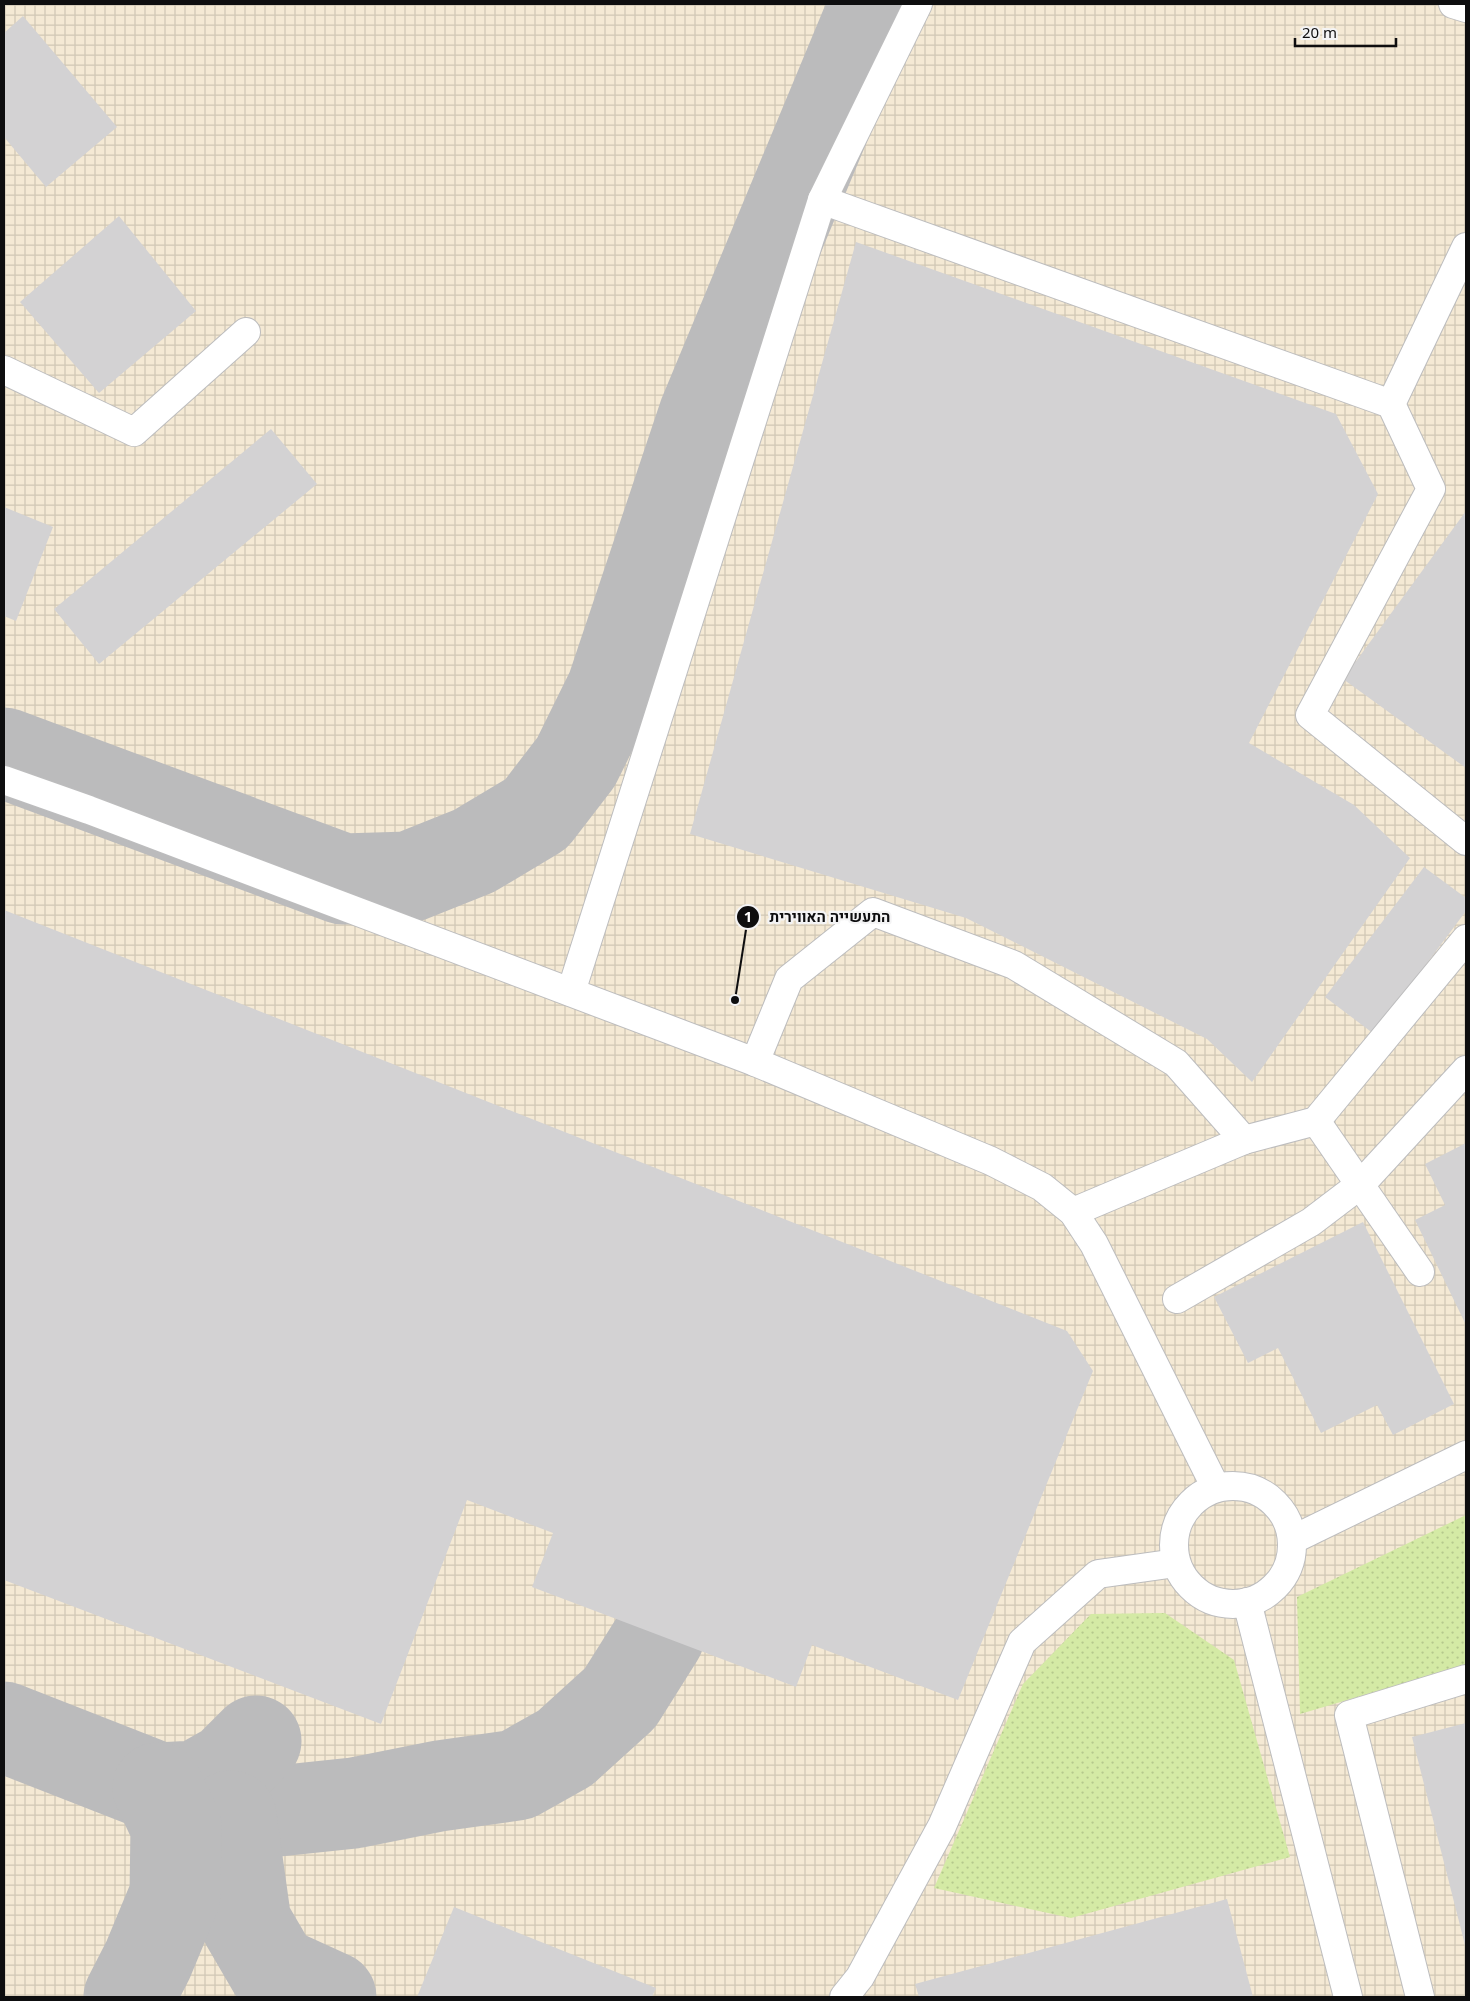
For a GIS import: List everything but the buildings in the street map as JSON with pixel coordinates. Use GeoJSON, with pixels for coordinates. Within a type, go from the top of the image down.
{"type":"FeatureCollection","features":[{"type":"Feature","properties":{"kind":"lane"},"geometry":{"type":"LineString","coordinates":[[571,992],[822,200],[918,4]]}},
{"type":"Feature","properties":{"kind":"lane"},"geometry":{"type":"LineString","coordinates":[[1453,4],[1466,8]]}},
{"type":"Feature","properties":{"kind":"lane"},"geometry":{"type":"LineString","coordinates":[[822,200],[1391,404],[1431,489],[1310,715],[1466,841]]}},
{"type":"Feature","properties":{"kind":"lane"},"geometry":{"type":"LineString","coordinates":[[1391,404],[1466,247]]}},
{"type":"Feature","properties":{"kind":"lane"},"geometry":{"type":"LineString","coordinates":[[4,370],[134,432],[246,332]]}},
{"type":"Feature","properties":{"kind":"lane"},"geometry":{"type":"LineString","coordinates":[[4,780],[89,810],[755,1062],[991,1161],[1042,1187],[1073,1212],[1094,1244],[1216,1488]]}},
{"type":"Feature","properties":{"kind":"lane"},"geometry":{"type":"LineString","coordinates":[[755,1062],[789,980],[873,912],[1014,965],[1176,1063],[1244,1140]]}},
{"type":"Feature","properties":{"kind":"lane"},"geometry":{"type":"LineString","coordinates":[[1073,1212],[1244,1140],[1316,1121],[1466,940]]}},
{"type":"Feature","properties":{"kind":"lane"},"geometry":{"type":"LineString","coordinates":[[1177,1300],[1311,1222],[1360,1184],[1466,1070]]}},
{"type":"Feature","properties":{"kind":"lane"},"geometry":{"type":"LineString","coordinates":[[1316,1121],[1420,1272]]}},
{"type":"Feature","properties":{"kind":"lane"},"geometry":{"type":"LineString","coordinates":[[1292,1540],[1466,1455]]}},
{"type":"Feature","properties":{"kind":"lane"},"geometry":{"type":"LineString","coordinates":[[1233,1486],[1250,1488],[1266,1496],[1279,1507],[1288,1523],[1292,1540],[1290,1560],[1281,1579],[1266,1594],[1247,1602],[1225,1604],[1204,1597],[1187,1583],[1176,1563],[1174,1540],[1180,1518],[1195,1500],[1216,1488],[1233,1486]]}},
{"type":"Feature","properties":{"kind":"lane"},"geometry":{"type":"LineString","coordinates":[[844,1997],[860,1977],[942,1826],[1022,1642],[1098,1574],[1176,1563]]}},
{"type":"Feature","properties":{"kind":"lane"},"geometry":{"type":"LineString","coordinates":[[1247,1602],[1348,1997]]}},
{"type":"Feature","properties":{"kind":"lane"},"geometry":{"type":"LineString","coordinates":[[1420,1997],[1349,1715],[1466,1679]]}},
{"type":"Feature","properties":{"kind":"shaded area"},"geometry":{"type":"Polygon","coordinates":[[[4,4],[1466,4],[1466,1997],[4,1997],[4,4]]]}},
{"type":"Feature","properties":{"kind":"green space"},"geometry":{"type":"Polygon","coordinates":[[[1466,1515],[1466,1665],[1300,1714],[1297,1597],[1466,1515]]]}},
{"type":"Feature","properties":{"kind":"green space"},"geometry":{"type":"Polygon","coordinates":[[[1165,1613],[1234,1660],[1290,1857],[1071,1918],[934,1888],[1023,1684],[1091,1614],[1165,1613]]]}},
{"type":"Feature","properties":{"kind":"taxiway"},"geometry":{"type":"LineString","coordinates":[[4,753],[343,879],[409,877],[474,851],[536,814],[576,762],[612,689],[704,415],[875,4]]}},
{"type":"Feature","properties":{"kind":"taxiway"},"geometry":{"type":"LineString","coordinates":[[4,1727],[231,1816],[354,1803],[439,1786],[517,1775],[565,1748],[620,1698],[659,1636]]}},
{"type":"Feature","properties":{"kind":"taxiway"},"geometry":{"type":"LineString","coordinates":[[158,1788],[197,1786],[229,1768],[256,1741]]}},
{"type":"Feature","properties":{"kind":"taxiway"},"geometry":{"type":"LineString","coordinates":[[129,1997],[148,1960],[175,1895],[176,1826],[158,1788]]}},
{"type":"Feature","properties":{"kind":"taxiway"},"geometry":{"type":"LineString","coordinates":[[231,1816],[246,1923],[274,1971],[331,1997]]}},
{"type":"Feature","properties":{"kind":"place","name":"התעשייה האווירית"},"geometry":{"type":"Point","coordinates":[735,1000]}}]}
